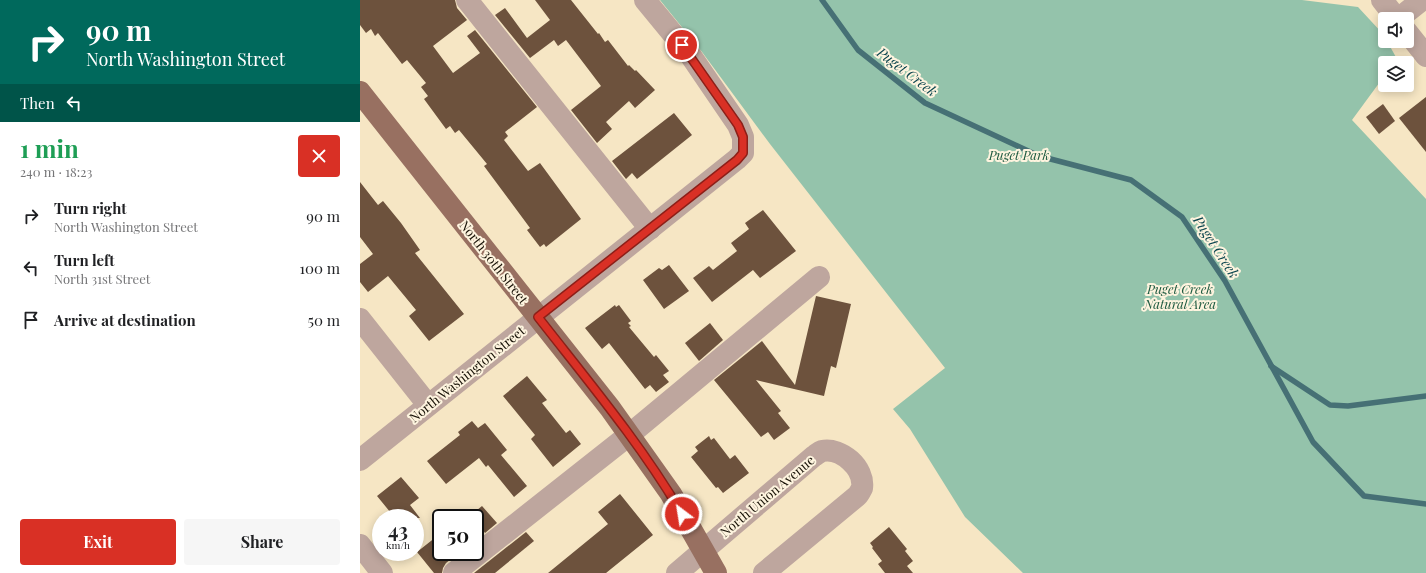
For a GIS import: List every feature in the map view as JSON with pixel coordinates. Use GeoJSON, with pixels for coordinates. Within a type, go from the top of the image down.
{"type":"FeatureCollection","features":[{"type":"Feature","properties":{"kind":"main road","name":"North 30th Street"},"geometry":{"type":"LineString","coordinates":[[360,92],[538,317],[629,435],[671,494],[716,573]]}},
{"type":"Feature","properties":{"kind":"street"},"geometry":{"type":"LineString","coordinates":[[467,0],[650,229]]}},
{"type":"Feature","properties":{"kind":"street","name":"North Washington Street"},"geometry":{"type":"LineString","coordinates":[[360,460],[737,160],[743,153],[743,137],[738,125],[691,56],[645,0]]}},
{"type":"Feature","properties":{"kind":"street"},"geometry":{"type":"LineString","coordinates":[[1382,0],[1391,12]]}},
{"type":"Feature","properties":{"kind":"street"},"geometry":{"type":"LineString","coordinates":[[1406,12],[1422,0]]}},
{"type":"Feature","properties":{"kind":"street"},"geometry":{"type":"LineString","coordinates":[[1414,41],[1426,56]]}},
{"type":"Feature","properties":{"kind":"street"},"geometry":{"type":"LineString","coordinates":[[454,573],[629,435],[820,277]]}},
{"type":"Feature","properties":{"kind":"street"},"geometry":{"type":"LineString","coordinates":[[360,319],[428,405]]}},
{"type":"Feature","properties":{"kind":"street","name":"North Union Avenue"},"geometry":{"type":"LineString","coordinates":[[677,573],[814,456],[821,452],[831,451],[840,453],[856,467],[861,477],[862,488],[858,496],[764,573]]}},
{"type":"Feature","properties":{"kind":"street"},"geometry":{"type":"LineString","coordinates":[[360,545],[382,573]]}},
{"type":"Feature","properties":{"kind":"green space","name":"Puget Creek Natural Area"},"geometry":{"type":"Polygon","coordinates":[[[660,0],[1302,0],[1358,7],[1378,29],[1378,48],[1391,48],[1395,56],[1378,56],[1378,85],[1352,120],[1426,199],[1426,573],[1023,573],[965,517],[910,429],[893,409],[945,368],[770,144],[702,52],[660,0]]]}},
{"type":"Feature","properties":{"kind":"building"},"geometry":{"type":"Polygon","coordinates":[[[360,0],[455,0],[457,8],[467,20],[433,46],[453,73],[480,53],[467,36],[475,30],[537,107],[505,132],[508,136],[504,140],[528,171],[540,163],[581,219],[546,247],[544,244],[540,247],[527,230],[530,228],[484,166],[487,164],[459,130],[455,133],[450,126],[446,129],[424,99],[428,96],[421,87],[426,83],[407,60],[402,64],[378,33],[375,36],[371,29],[366,33],[360,25],[360,0]]]}},
{"type":"Feature","properties":{"kind":"building"},"geometry":{"type":"Polygon","coordinates":[[[535,0],[571,0],[605,42],[608,40],[628,66],[629,65],[635,71],[636,70],[655,90],[635,108],[629,101],[606,122],[612,129],[597,143],[571,110],[601,86],[566,40],[558,46],[554,40],[530,58],[495,15],[505,8],[527,38],[550,20],[535,0]]]}},
{"type":"Feature","properties":{"kind":"building"},"geometry":{"type":"Polygon","coordinates":[[[1426,97],[1426,152],[1399,118],[1426,97]]]}},
{"type":"Feature","properties":{"kind":"building"},"geometry":{"type":"Polygon","coordinates":[[[1383,104],[1395,121],[1379,134],[1366,117],[1383,104]]]}},
{"type":"Feature","properties":{"kind":"building"},"geometry":{"type":"Polygon","coordinates":[[[674,113],[692,135],[637,179],[632,173],[626,179],[612,161],[674,113]]]}},
{"type":"Feature","properties":{"kind":"building"},"geometry":{"type":"Polygon","coordinates":[[[360,182],[378,205],[383,201],[401,223],[420,250],[415,253],[464,314],[429,341],[409,316],[416,310],[388,276],[368,292],[360,282],[360,264],[373,254],[360,237],[360,182]]]}},
{"type":"Feature","properties":{"kind":"building"},"geometry":{"type":"Polygon","coordinates":[[[763,210],[796,251],[760,278],[753,270],[712,302],[693,278],[709,266],[713,270],[737,251],[731,243],[749,229],[745,223],[763,210]]]}},
{"type":"Feature","properties":{"kind":"building"},"geometry":{"type":"Polygon","coordinates":[[[669,265],[689,291],[664,309],[643,280],[659,268],[662,270],[669,265]]]}},
{"type":"Feature","properties":{"kind":"building"},"geometry":{"type":"Polygon","coordinates":[[[816,296],[851,304],[836,368],[831,366],[824,396],[756,380],[781,411],[778,413],[790,428],[774,440],[768,432],[761,437],[714,380],[762,341],[795,385],[816,296]]]}},
{"type":"Feature","properties":{"kind":"building"},"geometry":{"type":"Polygon","coordinates":[[[615,305],[616,307],[619,305],[631,321],[628,323],[631,326],[629,327],[654,357],[656,355],[669,371],[663,375],[669,382],[656,392],[650,385],[645,389],[609,343],[602,349],[585,328],[615,305]]]}},
{"type":"Feature","properties":{"kind":"building"},"geometry":{"type":"Polygon","coordinates":[[[710,323],[723,340],[699,361],[685,343],[710,323]]]}},
{"type":"Feature","properties":{"kind":"building"},"geometry":{"type":"Polygon","coordinates":[[[527,376],[547,400],[542,403],[566,433],[570,430],[581,444],[553,467],[531,439],[535,435],[503,396],[527,376]]]}},
{"type":"Feature","properties":{"kind":"building"},"geometry":{"type":"Polygon","coordinates":[[[472,421],[478,428],[485,423],[507,450],[501,455],[527,486],[514,497],[488,465],[486,467],[479,458],[446,484],[427,461],[460,435],[458,432],[472,421]]]}},
{"type":"Feature","properties":{"kind":"building"},"geometry":{"type":"Polygon","coordinates":[[[709,436],[711,440],[714,438],[730,459],[735,455],[749,473],[723,493],[718,487],[716,488],[691,457],[698,451],[695,447],[709,436]]]}},
{"type":"Feature","properties":{"kind":"building"},"geometry":{"type":"Polygon","coordinates":[[[401,477],[419,498],[410,505],[413,509],[388,509],[377,496],[401,477]]]}},
{"type":"Feature","properties":{"kind":"building"},"geometry":{"type":"Polygon","coordinates":[[[620,494],[653,535],[606,573],[548,573],[608,524],[598,512],[620,494]]]}},
{"type":"Feature","properties":{"kind":"building"},"geometry":{"type":"Polygon","coordinates":[[[482,506],[497,523],[485,533],[484,509],[478,509],[482,506]]]}},
{"type":"Feature","properties":{"kind":"building"},"geometry":{"type":"Polygon","coordinates":[[[889,527],[907,549],[905,551],[913,561],[907,566],[913,573],[885,573],[878,564],[882,561],[870,543],[889,527]]]}},
{"type":"Feature","properties":{"kind":"building"},"geometry":{"type":"Polygon","coordinates":[[[526,532],[534,541],[495,573],[474,573],[526,532]]]}},
{"type":"Feature","properties":{"kind":"building"},"geometry":{"type":"Polygon","coordinates":[[[432,540],[432,561],[449,561],[443,568],[442,573],[434,573],[424,561],[424,546],[432,540]]]}},
{"type":"Feature","properties":{"kind":"waterway","name":"Puget Creek"},"geometry":{"type":"LineString","coordinates":[[822,0],[858,50],[925,103],[1039,156],[1131,180],[1182,217],[1225,281],[1313,442],[1364,496],[1426,504]]}},
{"type":"Feature","properties":{"kind":"waterway"},"geometry":{"type":"LineString","coordinates":[[1271,366],[1330,405],[1348,406],[1426,396]]}},
{"type":"Feature","properties":{"kind":"route"},"geometry":{"type":"LineString","coordinates":[[682,45],[738,125],[743,137],[743,153],[737,160],[538,317],[610,408],[671,494],[682,514]]}},
{"type":"Feature","properties":{"kind":"park label","name":"Puget Park"},"geometry":{"type":"Point","coordinates":[1019,155]}}]}
